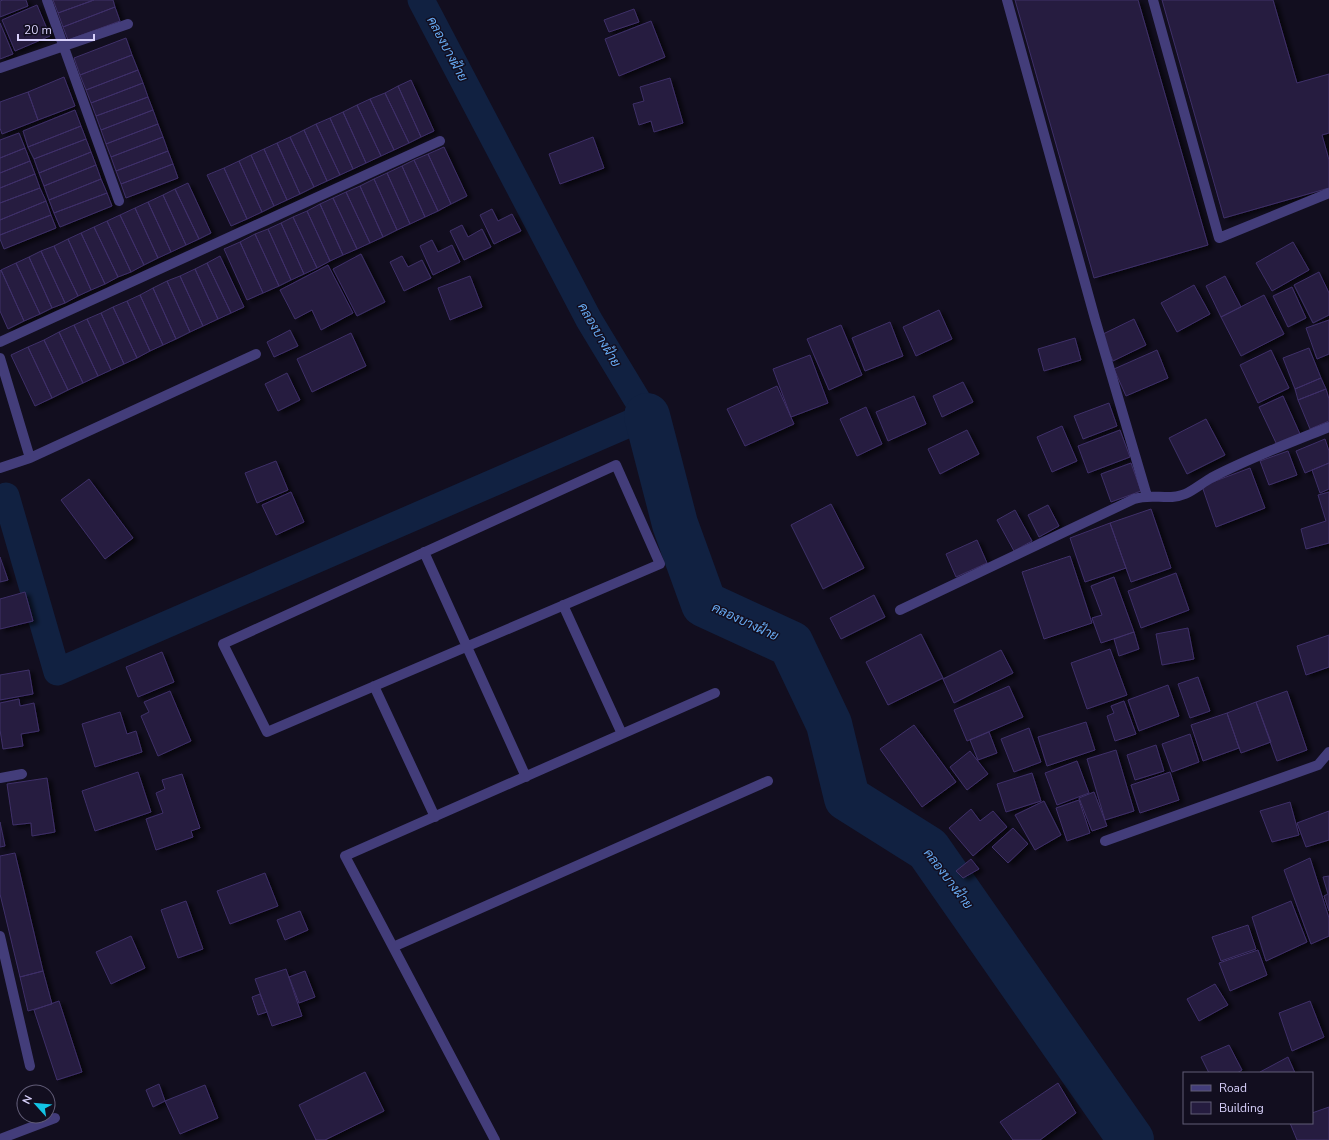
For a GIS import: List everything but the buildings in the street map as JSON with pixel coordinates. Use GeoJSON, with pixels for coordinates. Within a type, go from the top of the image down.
{"type":"FeatureCollection","features":[{"type":"Feature","properties":{"kind":"street"},"geometry":{"type":"LineString","coordinates":[[47,0],[119,201]]}},
{"type":"Feature","properties":{"kind":"street"},"geometry":{"type":"LineString","coordinates":[[1007,0],[1095,319],[1147,496]]}},
{"type":"Feature","properties":{"kind":"street"},"geometry":{"type":"LineString","coordinates":[[1153,0],[1219,238],[1329,193]]}},
{"type":"Feature","properties":{"kind":"street"},"geometry":{"type":"LineString","coordinates":[[0,68],[128,24]]}},
{"type":"Feature","properties":{"kind":"street"},"geometry":{"type":"LineString","coordinates":[[0,342],[440,141]]}},
{"type":"Feature","properties":{"kind":"street"},"geometry":{"type":"LineString","coordinates":[[0,468],[30,458],[256,354]]}},
{"type":"Feature","properties":{"kind":"street"},"geometry":{"type":"LineString","coordinates":[[0,358],[30,458]]}},
{"type":"Feature","properties":{"kind":"street"},"geometry":{"type":"LineString","coordinates":[[900,610],[1134,499],[1147,496],[1169,497],[1185,494],[1210,478],[1329,427]]}},
{"type":"Feature","properties":{"kind":"street"},"geometry":{"type":"LineString","coordinates":[[616,465],[660,564],[563,605],[267,732],[222,644],[616,465]]}},
{"type":"Feature","properties":{"kind":"street"},"geometry":{"type":"LineString","coordinates":[[424,552],[526,776]]}},
{"type":"Feature","properties":{"kind":"street"},"geometry":{"type":"LineString","coordinates":[[563,605],[622,734]]}},
{"type":"Feature","properties":{"kind":"street"},"geometry":{"type":"LineString","coordinates":[[374,686],[435,817]]}},
{"type":"Feature","properties":{"kind":"street"},"geometry":{"type":"LineString","coordinates":[[495,1140],[345,856],[715,693]]}},
{"type":"Feature","properties":{"kind":"street"},"geometry":{"type":"LineString","coordinates":[[1105,841],[1318,765],[1329,752]]}},
{"type":"Feature","properties":{"kind":"street"},"geometry":{"type":"LineString","coordinates":[[0,778],[22,774]]}},
{"type":"Feature","properties":{"kind":"street"},"geometry":{"type":"LineString","coordinates":[[393,947],[768,781]]}},
{"type":"Feature","properties":{"kind":"street"},"geometry":{"type":"LineString","coordinates":[[0,936],[30,1066]]}},
{"type":"Feature","properties":{"kind":"street"},"geometry":{"type":"LineString","coordinates":[[0,1139],[39,1124]]}},
{"type":"Feature","properties":{"kind":"waterway"},"geometry":{"type":"LineString","coordinates":[[6,496],[57,672],[647,416],[589,320],[421,0]]}},
{"type":"Feature","properties":{"kind":"waterway","name":"คลองบางฝ้าย"},"geometry":{"type":"LineString","coordinates":[[647,416],[675,524],[704,604],[791,644],[829,724],[847,798],[928,849],[1131,1140]]}}]}
